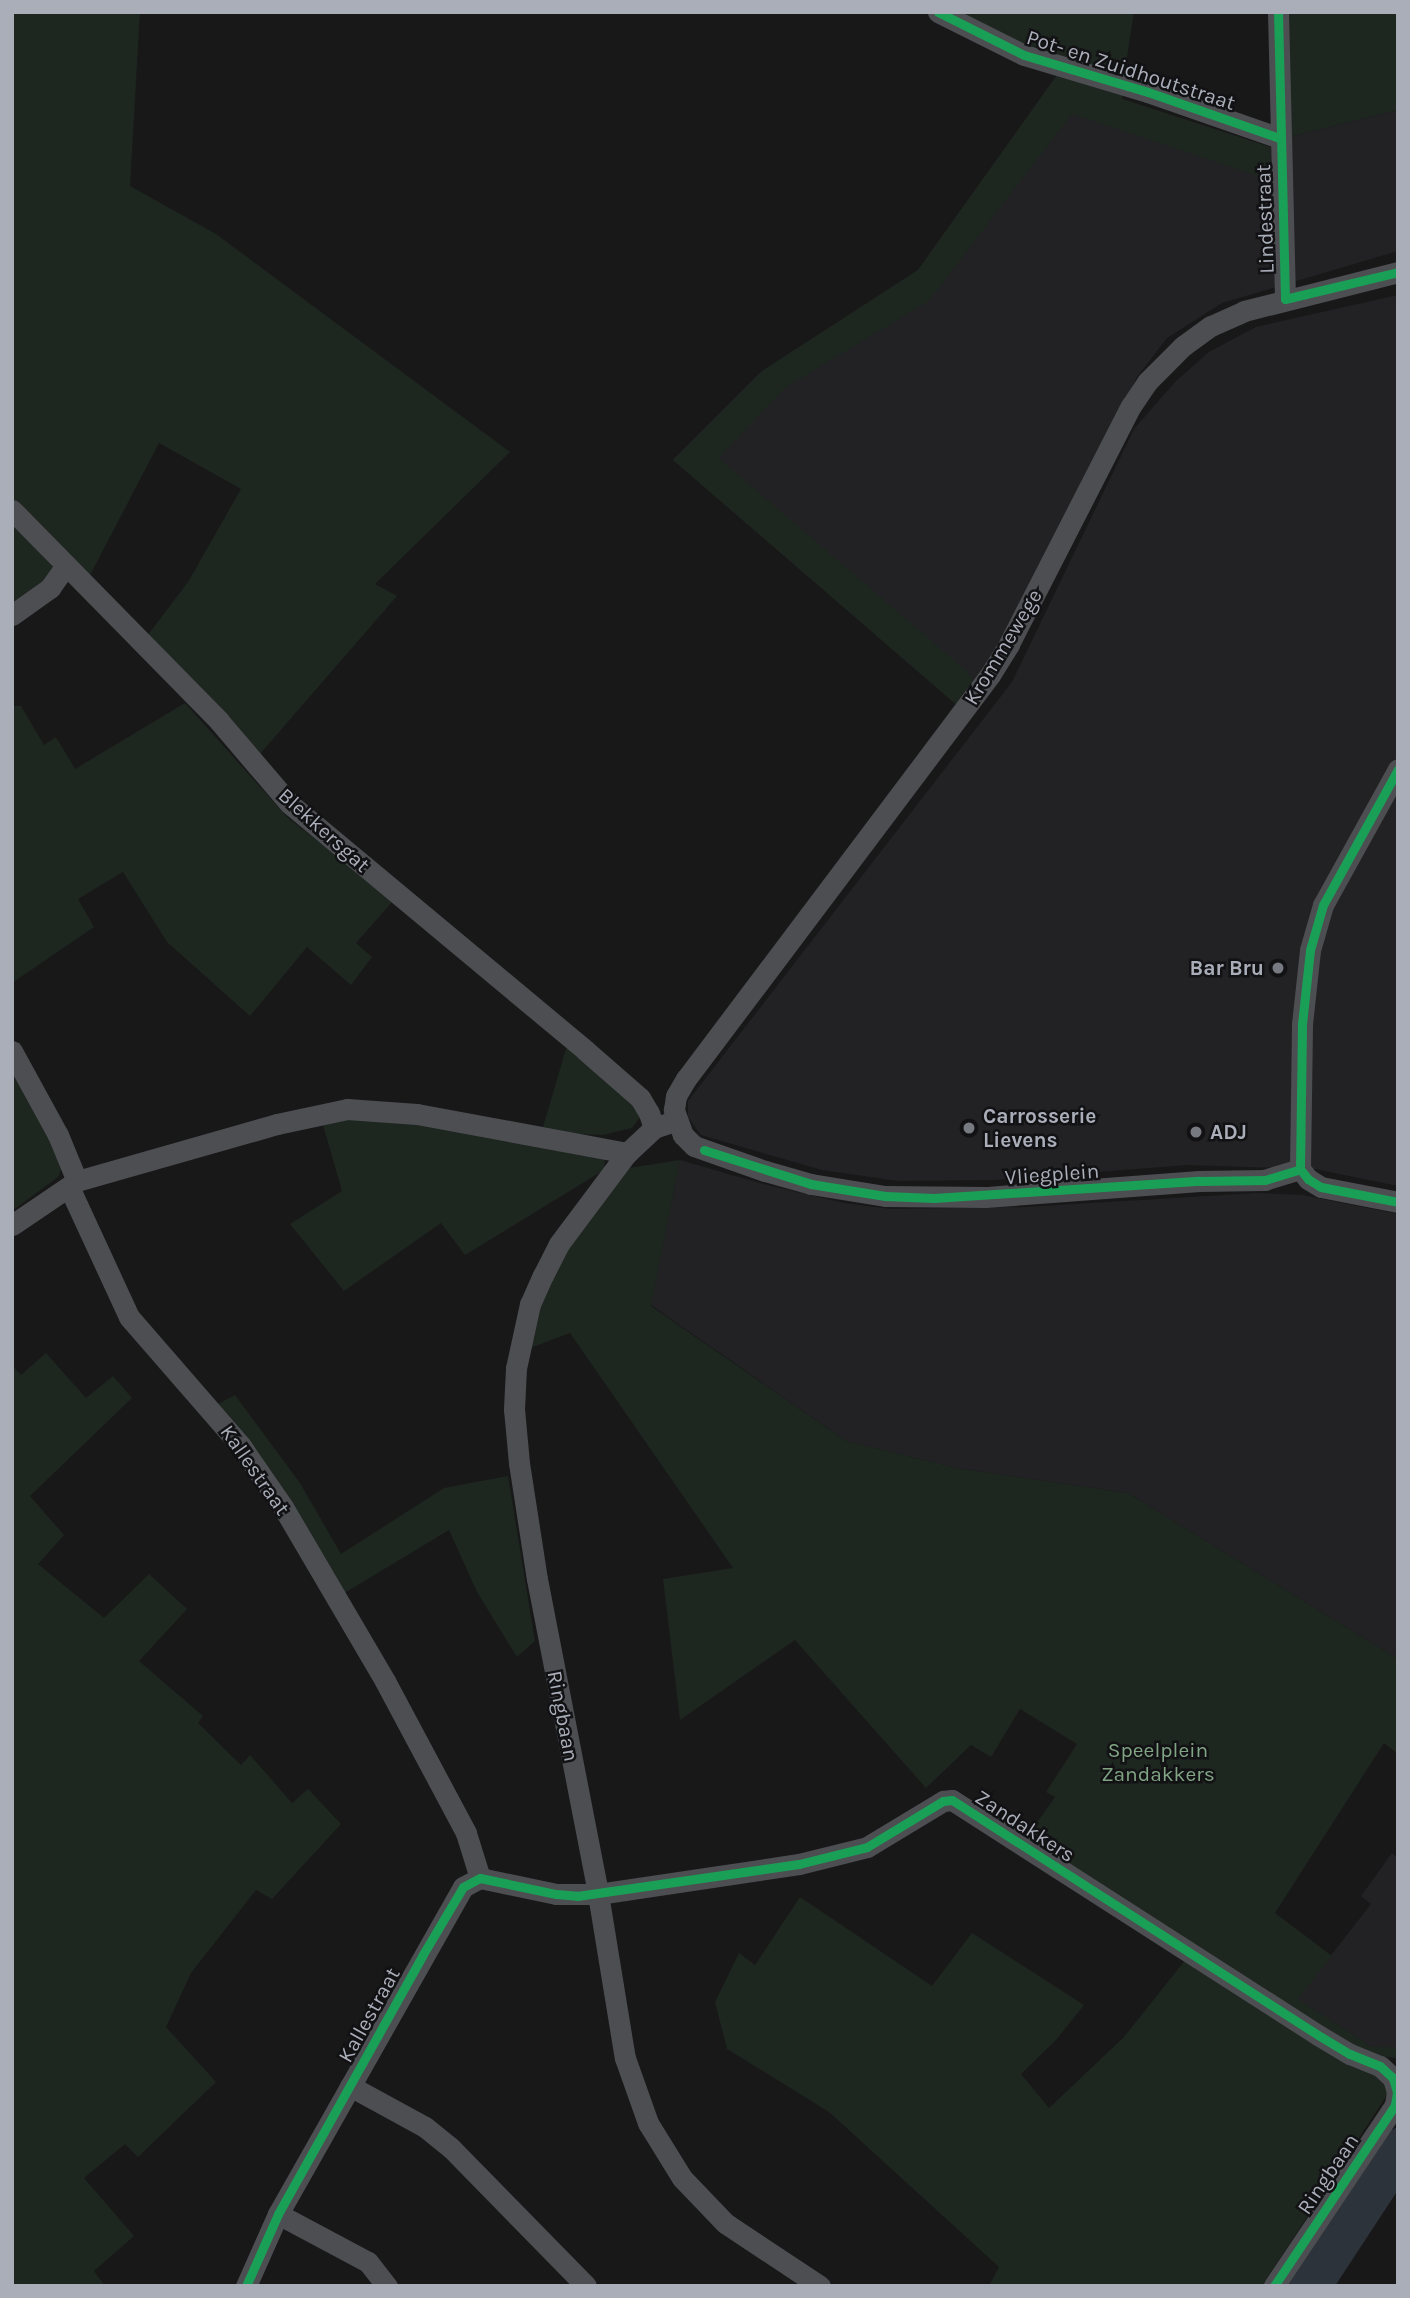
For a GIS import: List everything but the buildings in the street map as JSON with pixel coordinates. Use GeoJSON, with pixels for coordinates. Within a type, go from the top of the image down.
{"type":"FeatureCollection","features":[{"type":"Feature","properties":{"kind":"street","name":"Pot- en Zuidhoutstraat"},"geometry":{"type":"LineString","coordinates":[[937,12],[1024,55],[1148,92],[1279,138]]}},
{"type":"Feature","properties":{"kind":"street","name":"Lindestraat"},"geometry":{"type":"LineString","coordinates":[[1278,12],[1285,299]]}},
{"type":"Feature","properties":{"kind":"street","name":"Krommewege"},"geometry":{"type":"LineString","coordinates":[[676,1121],[676,1096],[686,1079],[990,675],[1009,644],[1131,406],[1147,382],[1183,346],[1211,326],[1244,311],[1398,272]]}},
{"type":"Feature","properties":{"kind":"street","name":"Blekkersgat"},"geometry":{"type":"LineString","coordinates":[[12,510],[219,721],[290,804],[640,1098],[654,1128]]}},
{"type":"Feature","properties":{"kind":"street"},"geometry":{"type":"LineString","coordinates":[[12,615],[50,588],[66,565]]}},
{"type":"Feature","properties":{"kind":"street"},"geometry":{"type":"LineString","coordinates":[[1398,769],[1323,905],[1310,950],[1303,1024],[1300,1169],[1308,1180],[1321,1187],[1398,1202]]}},
{"type":"Feature","properties":{"kind":"street","name":"Kallestraat"},"geometry":{"type":"LineString","coordinates":[[12,1051],[58,1135],[73,1184],[129,1317],[233,1435],[283,1507],[385,1681],[466,1833],[480,1878],[463,1887],[278,2214],[246,2286]]}},
{"type":"Feature","properties":{"kind":"street"},"geometry":{"type":"LineString","coordinates":[[12,1225],[52,1195],[73,1184],[277,1124],[346,1109],[418,1114],[627,1153]]}},
{"type":"Feature","properties":{"kind":"street","name":"Ringbaan"},"geometry":{"type":"LineString","coordinates":[[676,1121],[654,1128],[627,1153],[559,1244],[530,1304],[516,1368],[514,1409],[519,1463],[537,1578],[598,1894],[625,2058],[648,2123],[682,2178],[725,2223],[820,2286]]}},
{"type":"Feature","properties":{"kind":"street","name":"Vliegplein"},"geometry":{"type":"LineString","coordinates":[[676,1121],[694,1146],[721,1156],[811,1184],[886,1196],[985,1196],[1199,1181],[1265,1181],[1300,1169]]}},
{"type":"Feature","properties":{"kind":"street","name":"Zandakkers"},"geometry":{"type":"LineString","coordinates":[[598,1894],[829,1857],[867,1847],[943,1801],[952,1800],[1318,2035],[1350,2054],[1380,2066],[1393,2078]]}},
{"type":"Feature","properties":{"kind":"street"},"geometry":{"type":"LineString","coordinates":[[480,1878],[556,1894],[598,1894]]}},
{"type":"Feature","properties":{"kind":"street","name":"Ringbaan"},"geometry":{"type":"LineString","coordinates":[[1274,2286],[1395,2105],[1397,2092],[1393,2078]]}},
{"type":"Feature","properties":{"kind":"street"},"geometry":{"type":"LineString","coordinates":[[350,2086],[425,2127],[451,2148],[586,2286]]}},
{"type":"Feature","properties":{"kind":"street"},"geometry":{"type":"LineString","coordinates":[[278,2214],[368,2262],[387,2286]]}},
{"type":"Feature","properties":{"kind":"shaded area"},"geometry":{"type":"Polygon","coordinates":[[[1057,75],[1123,93],[1122,99],[1270,147],[1285,138],[1398,110],[1398,251],[1222,303],[1167,338],[1137,377],[1020,611],[959,707],[673,460],[762,371],[918,270],[1057,75]]]}},
{"type":"Feature","properties":{"kind":"shaded area"},"geometry":{"type":"Polygon","coordinates":[[[1398,295],[1398,1186],[1315,1169],[1187,1165],[994,1180],[898,1181],[822,1170],[701,1135],[688,1117],[688,1101],[1012,682],[1134,429],[1175,382],[1209,352],[1256,327],[1398,295]]]}},
{"type":"Feature","properties":{"kind":"shaded area"},"geometry":{"type":"Polygon","coordinates":[[[680,1160],[763,1184],[844,1203],[891,1209],[1026,1207],[1256,1193],[1302,1195],[1398,1214],[1398,1659],[1128,1493],[957,1468],[846,1441],[651,1305],[680,1160]]]}},
{"type":"Feature","properties":{"kind":"shaded area"},"geometry":{"type":"Polygon","coordinates":[[[1392,1853],[1398,1858],[1398,2047],[1372,2047],[1297,1999],[1371,1904],[1361,1896],[1392,1853]]]}},
{"type":"Feature","properties":{"kind":"shaded area"},"geometry":{"type":"Polygon","coordinates":[[[1398,2127],[1398,2190],[1335,2286],[1286,2286],[1391,2130],[1398,2127]]]}},
{"type":"Feature","properties":{"kind":"green space"},"geometry":{"type":"Polygon","coordinates":[[[12,12],[140,12],[130,186],[216,234],[510,452],[375,584],[397,596],[260,754],[147,636],[188,582],[241,489],[159,443],[88,579],[12,500],[12,12]]]}},
{"type":"Feature","properties":{"kind":"green space"},"geometry":{"type":"Polygon","coordinates":[[[954,12],[1134,12],[1124,76],[1056,59],[954,12]]]}},
{"type":"Feature","properties":{"kind":"green space"},"geometry":{"type":"Polygon","coordinates":[[[1284,12],[1398,12],[1398,110],[1285,138],[1284,12]]]}},
{"type":"Feature","properties":{"kind":"green space"},"geometry":{"type":"Polygon","coordinates":[[[1057,75],[1123,93],[1122,99],[1270,147],[1273,181],[1072,114],[929,301],[785,388],[719,458],[968,672],[975,683],[959,707],[673,460],[762,371],[918,270],[1057,75]]]}},
{"type":"Feature","properties":{"kind":"green space"},"geometry":{"type":"Polygon","coordinates":[[[12,521],[53,567],[47,580],[12,608],[12,521]]]}},
{"type":"Feature","properties":{"kind":"green space"},"geometry":{"type":"Polygon","coordinates":[[[185,703],[288,818],[394,900],[356,943],[372,957],[351,985],[307,947],[250,1016],[167,942],[123,872],[78,899],[94,927],[12,983],[12,706],[21,706],[44,745],[56,737],[75,769],[185,703]]]}},
{"type":"Feature","properties":{"kind":"green space"},"geometry":{"type":"Polygon","coordinates":[[[568,1042],[642,1104],[641,1116],[632,1128],[603,1135],[574,1134],[543,1127],[568,1042]]]}},
{"type":"Feature","properties":{"kind":"green space"},"geometry":{"type":"Polygon","coordinates":[[[12,1069],[59,1156],[61,1170],[58,1177],[12,1211],[12,1069]]]}},
{"type":"Feature","properties":{"kind":"green space"},"geometry":{"type":"Polygon","coordinates":[[[375,1113],[605,1159],[604,1170],[465,1255],[441,1223],[344,1291],[290,1224],[342,1191],[321,1118],[375,1113]]]}},
{"type":"Feature","properties":{"kind":"green space","name":"Speelplein Zandakkers"},"geometry":{"type":"Polygon","coordinates":[[[680,1160],[651,1306],[846,1441],[957,1468],[1128,1493],[1398,1659],[1398,1754],[1384,1743],[1275,1913],[1332,1956],[1298,1999],[1372,2047],[1398,2047],[1398,2058],[1370,2056],[1024,1841],[1055,1797],[1046,1792],[1077,1744],[1020,1709],[991,1757],[971,1745],[926,1788],[795,1640],[680,1720],[663,1579],[733,1568],[570,1333],[525,1350],[529,1330],[567,1242],[629,1168],[680,1160]]]}},
{"type":"Feature","properties":{"kind":"green space"},"geometry":{"type":"Polygon","coordinates":[[[46,1353],[86,1398],[113,1376],[132,1398],[30,1496],[64,1535],[38,1564],[104,1618],[149,1574],[187,1609],[139,1661],[203,1716],[198,1723],[241,1765],[250,1755],[292,1803],[308,1789],[341,1824],[272,1899],[256,1890],[191,1973],[166,2027],[216,2082],[138,2157],[125,2144],[84,2178],[134,2236],[94,2271],[105,2286],[12,2286],[12,1365],[21,1375],[46,1353]]]}},
{"type":"Feature","properties":{"kind":"green space"},"geometry":{"type":"Polygon","coordinates":[[[235,1395],[300,1483],[341,1554],[444,1488],[508,1476],[535,1641],[517,1657],[477,1592],[449,1530],[343,1594],[216,1405],[235,1395]]]}},
{"type":"Feature","properties":{"kind":"green space"},"geometry":{"type":"Polygon","coordinates":[[[800,1897],[932,1986],[972,1933],[1084,2005],[1056,2040],[1021,2074],[1049,2108],[1124,2037],[1186,1959],[1373,2073],[1391,2089],[1262,2286],[989,2286],[999,2267],[829,2112],[727,2049],[715,2002],[739,1953],[755,1965],[800,1897]]]}},
{"type":"Feature","properties":{"kind":"cycle path"},"geometry":{"type":"LineString","coordinates":[[938,12],[1024,55],[1148,92],[1279,138]]}},
{"type":"Feature","properties":{"kind":"cycle path"},"geometry":{"type":"LineString","coordinates":[[1278,12],[1285,299],[1398,272]]}},
{"type":"Feature","properties":{"kind":"cycle path"},"geometry":{"type":"LineString","coordinates":[[1300,1169],[1302,1024],[1310,950],[1323,905],[1398,769]]}},
{"type":"Feature","properties":{"kind":"cycle path"},"geometry":{"type":"LineString","coordinates":[[704,1150],[811,1184],[885,1196],[934,1198],[1199,1181],[1265,1180],[1300,1169]]}},
{"type":"Feature","properties":{"kind":"cycle path"},"geometry":{"type":"LineString","coordinates":[[1300,1169],[1308,1179],[1321,1187],[1398,1202]]}},
{"type":"Feature","properties":{"kind":"cycle path"},"geometry":{"type":"LineString","coordinates":[[246,2286],[278,2214],[422,1956],[463,1887],[480,1878],[577,1896],[799,1864],[867,1847],[943,1801],[952,1800],[1318,2035],[1350,2054],[1380,2066],[1393,2078]]}},
{"type":"Feature","properties":{"kind":"cycle path"},"geometry":{"type":"LineString","coordinates":[[1274,2286],[1395,2105],[1397,2092],[1393,2078]]}},
{"type":"Feature","properties":{"kind":"place","name":"Bar Bru"},"geometry":{"type":"Point","coordinates":[1278,968]}},
{"type":"Feature","properties":{"kind":"place","name":"Carrosserie Lievens"},"geometry":{"type":"Point","coordinates":[969,1128]}},
{"type":"Feature","properties":{"kind":"place","name":"ADJ"},"geometry":{"type":"Point","coordinates":[1196,1132]}}]}
